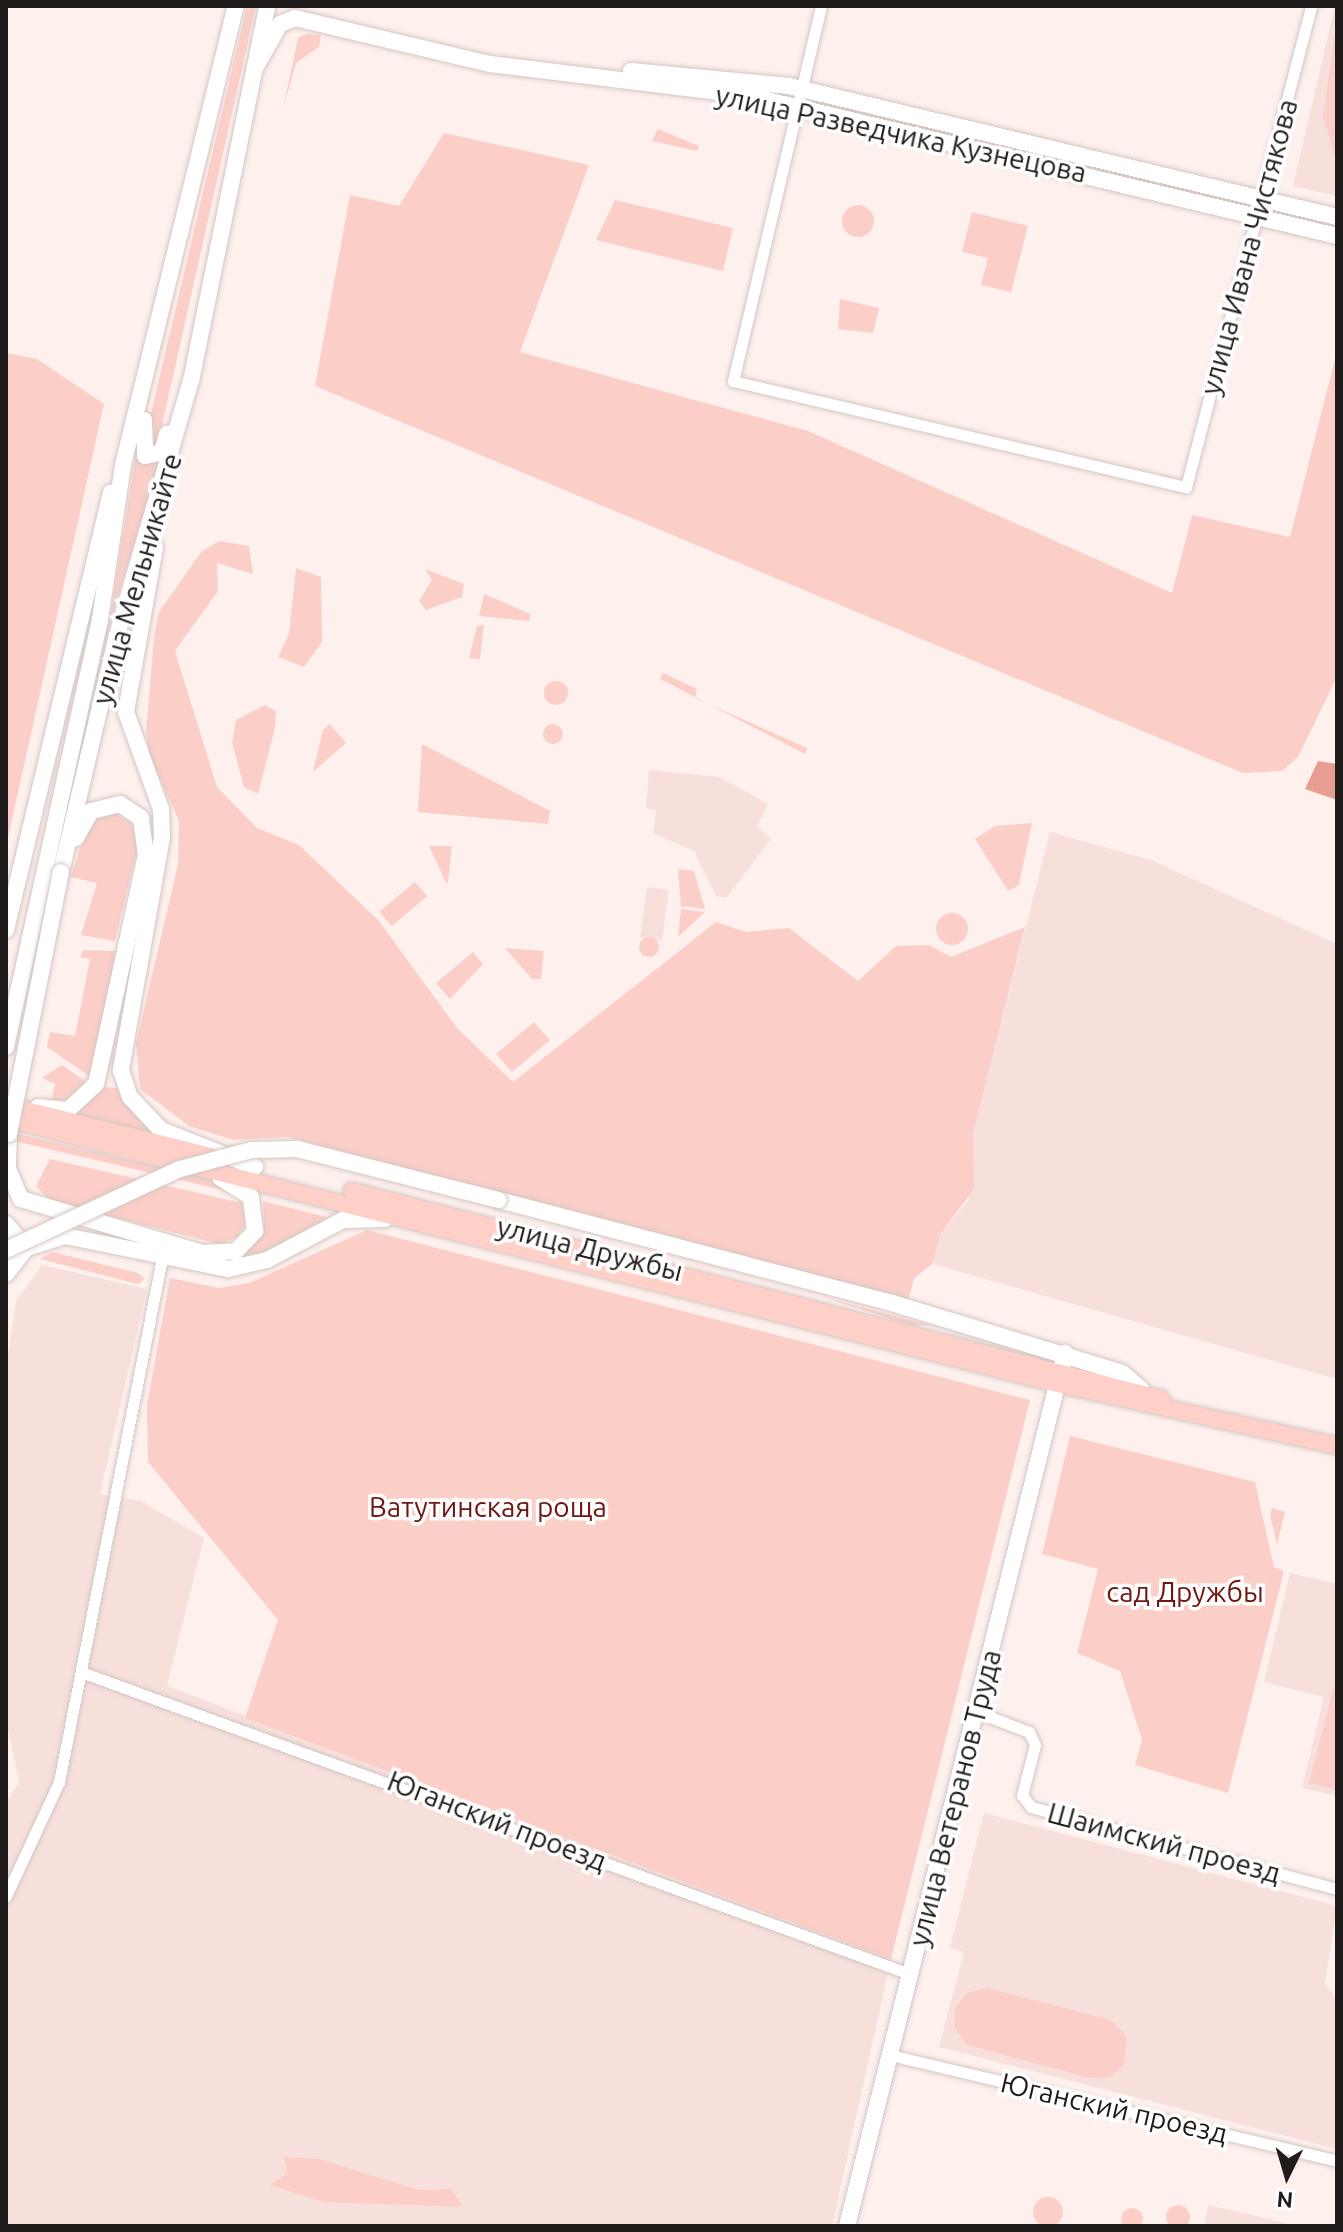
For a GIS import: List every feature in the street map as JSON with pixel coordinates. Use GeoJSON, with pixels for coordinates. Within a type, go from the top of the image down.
{"type":"FeatureCollection","features":[{"type":"Feature","properties":{"kind":"main road","name":"улица Мельникайте"},"geometry":{"type":"LineString","coordinates":[[6,1047],[42,868],[100,619],[123,465],[236,6]]}},
{"type":"Feature","properties":{"kind":"main road","name":"улица Мельникайте"},"geometry":{"type":"LineString","coordinates":[[156,1155],[238,1185],[255,1203],[257,1221],[250,1240],[226,1254],[147,1238],[21,1199],[8,1169],[7,1123],[61,872],[117,635],[158,510],[267,6]]}},
{"type":"Feature","properties":{"kind":"main road","name":"улица Разведчика Кузнецова"},"geometry":{"type":"LineString","coordinates":[[290,6],[526,60],[802,90],[1260,208],[1337,236]]}},
{"type":"Feature","properties":{"kind":"main road","name":"улица Разведчика Кузнецова"},"geometry":{"type":"LineString","coordinates":[[254,70],[280,24],[295,18],[490,64],[798,107],[1260,208],[1337,217]]}},
{"type":"Feature","properties":{"kind":"main road"},"geometry":{"type":"LineString","coordinates":[[146,363],[139,448],[153,458],[162,452],[199,331]]}},
{"type":"Feature","properties":{"kind":"main road"},"geometry":{"type":"LineString","coordinates":[[6,930],[106,505],[123,465]]}},
{"type":"Feature","properties":{"kind":"main road"},"geometry":{"type":"LineString","coordinates":[[158,510],[126,702],[129,731],[161,809],[162,837],[121,1070],[130,1097],[161,1130],[255,1167]]}},
{"type":"Feature","properties":{"kind":"main road"},"geometry":{"type":"LineString","coordinates":[[7,1123],[68,1110],[96,1084],[146,855],[141,818],[120,804],[99,806],[84,819],[61,872]]}},
{"type":"Feature","properties":{"kind":"main road","name":"улица Дружбы"},"geometry":{"type":"LineString","coordinates":[[7,1123],[255,1167],[1141,1389],[1171,1403]]}},
{"type":"Feature","properties":{"kind":"main road","name":"улица Дружбы"},"geometry":{"type":"LineString","coordinates":[[7,1123],[156,1155],[455,1229],[1061,1369],[1171,1403],[1337,1446]]}},
{"type":"Feature","properties":{"kind":"main road"},"geometry":{"type":"LineString","coordinates":[[8,1261],[180,1169],[252,1150],[297,1149],[499,1200],[1061,1369]]}},
{"type":"Feature","properties":{"kind":"main road"},"geometry":{"type":"LineString","coordinates":[[8,1261],[65,1236],[162,1258],[247,1268],[325,1226],[358,1218],[455,1229]]}},
{"type":"Feature","properties":{"kind":"main road"},"geometry":{"type":"LineString","coordinates":[[6,1224],[16,1236],[8,1261]]}},
{"type":"Feature","properties":{"kind":"main road","name":"улица Ветеранов Труда"},"geometry":{"type":"LineString","coordinates":[[847,2226],[1061,1369]]}},
{"type":"Feature","properties":{"kind":"street"},"geometry":{"type":"LineString","coordinates":[[798,107],[821,6]]}},
{"type":"Feature","properties":{"kind":"street","name":"улица Ивана Чистякова"},"geometry":{"type":"LineString","coordinates":[[798,107],[733,381],[1186,487],[1311,6]]}},
{"type":"Feature","properties":{"kind":"street"},"geometry":{"type":"LineString","coordinates":[[6,1896],[46,1822],[81,1672],[162,1258]]}},
{"type":"Feature","properties":{"kind":"street","name":"Юганский проезд"},"geometry":{"type":"LineString","coordinates":[[81,1672],[910,1974]]}},
{"type":"Feature","properties":{"kind":"street","name":"Шаимский проезд"},"geometry":{"type":"LineString","coordinates":[[977,1712],[1029,1732],[1035,1745],[1022,1795],[1031,1807],[1337,1889]]}},
{"type":"Feature","properties":{"kind":"street","name":"Юганский проезд"},"geometry":{"type":"LineString","coordinates":[[890,2055],[1337,2161]]}},
{"type":"Feature","properties":{"kind":"shaded area"},"geometry":{"type":"Polygon","coordinates":[[[1337,6],[1337,196],[1293,186],[1337,6]]]}},
{"type":"Feature","properties":{"kind":"shaded area"},"geometry":{"type":"Polygon","coordinates":[[[1318,761],[1337,764],[1337,800],[1305,789],[1318,761]]]}},
{"type":"Feature","properties":{"kind":"shaded area"},"geometry":{"type":"Polygon","coordinates":[[[649,770],[719,777],[768,804],[757,826],[771,839],[726,898],[716,896],[694,851],[653,833],[656,810],[646,808],[649,770]]]}},
{"type":"Feature","properties":{"kind":"shaded area"},"geometry":{"type":"Polygon","coordinates":[[[1050,832],[1151,860],[1337,944],[1337,1379],[932,1264],[941,1233],[969,1200],[973,1134],[1050,832]]]}},
{"type":"Feature","properties":{"kind":"shaded area"},"geometry":{"type":"Polygon","coordinates":[[[647,887],[669,890],[662,941],[640,938],[647,887]]]}},
{"type":"Feature","properties":{"kind":"shaded area"},"geometry":{"type":"Polygon","coordinates":[[[42,1265],[147,1289],[100,1494],[141,1501],[204,1538],[167,1686],[891,1959],[832,2226],[6,2226],[6,1803],[19,1782],[6,1720],[6,1367],[16,1301],[42,1265]]]}},
{"type":"Feature","properties":{"kind":"shaded area"},"geometry":{"type":"Polygon","coordinates":[[[1290,1573],[1337,1584],[1337,1796],[1302,1788],[1324,1697],[1264,1682],[1290,1573]]]}},
{"type":"Feature","properties":{"kind":"shaded area"},"geometry":{"type":"Polygon","coordinates":[[[984,1813],[1337,1906],[1325,1984],[1337,2000],[1337,2149],[939,2047],[964,1952],[950,1948],[984,1813]]]}},
{"type":"Feature","properties":{"kind":"shaded area"},"geometry":{"type":"Polygon","coordinates":[[[1208,2205],[1235,2211],[1298,2226],[1204,2226],[1208,2205]]]}},
{"type":"Feature","properties":{"kind":"green space"},"geometry":{"type":"Polygon","coordinates":[[[247,6],[256,6],[157,448],[144,443],[247,6]]]}},
{"type":"Feature","properties":{"kind":"green space"},"geometry":{"type":"Polygon","coordinates":[[[1337,19],[1337,163],[1323,117],[1337,19]]]}},
{"type":"Feature","properties":{"kind":"green space"},"geometry":{"type":"Polygon","coordinates":[[[306,34],[321,35],[319,47],[296,63],[283,109],[298,38],[306,34]]]}},
{"type":"Feature","properties":{"kind":"green space"},"geometry":{"type":"Polygon","coordinates":[[[823,105],[1018,146],[1233,197],[1231,203],[1043,161],[823,105]]]}},
{"type":"Feature","properties":{"kind":"green space"},"geometry":{"type":"Polygon","coordinates":[[[658,129],[699,146],[697,151],[652,141],[658,129]]]}},
{"type":"Feature","properties":{"kind":"green space"},"geometry":{"type":"Polygon","coordinates":[[[444,133],[589,165],[520,352],[808,431],[1172,593],[1192,515],[1290,537],[1337,351],[1337,677],[1298,757],[1282,771],[1243,773],[315,386],[350,195],[399,206],[444,133]]]}},
{"type":"Feature","properties":{"kind":"green space"},"geometry":{"type":"Polygon","coordinates":[[[615,200],[733,228],[723,271],[596,240],[615,200]]]}},
{"type":"Feature","properties":{"kind":"green space"},"geometry":{"type":"Polygon","coordinates":[[[858,205],[869,210],[874,221],[869,232],[858,237],[847,232],[842,221],[847,210],[858,205]]]}},
{"type":"Feature","properties":{"kind":"green space"},"geometry":{"type":"Polygon","coordinates":[[[972,212],[1028,226],[1011,292],[981,285],[988,258],[962,252],[972,212]]]}},
{"type":"Feature","properties":{"kind":"green space"},"geometry":{"type":"Polygon","coordinates":[[[840,299],[879,308],[873,333],[838,329],[840,299]]]}},
{"type":"Feature","properties":{"kind":"green space"},"geometry":{"type":"Polygon","coordinates":[[[6,353],[37,359],[104,404],[6,847],[6,353]]]}},
{"type":"Feature","properties":{"kind":"green space"},"geometry":{"type":"Polygon","coordinates":[[[135,459],[159,464],[109,625],[135,459]]]}},
{"type":"Feature","properties":{"kind":"green space"},"geometry":{"type":"Polygon","coordinates":[[[219,541],[249,546],[253,574],[217,563],[218,591],[175,651],[217,787],[257,828],[299,845],[379,921],[457,1028],[513,1082],[716,922],[746,932],[789,928],[858,981],[896,946],[929,945],[951,957],[1025,927],[973,1134],[974,1189],[941,1233],[932,1264],[914,1278],[908,1302],[289,1137],[233,1140],[189,1126],[140,1089],[136,1044],[178,864],[179,821],[150,757],[146,732],[154,637],[159,612],[201,552],[219,541]]]}},
{"type":"Feature","properties":{"kind":"green space"},"geometry":{"type":"Polygon","coordinates":[[[296,568],[321,577],[322,642],[304,667],[278,657],[289,634],[296,568]]]}},
{"type":"Feature","properties":{"kind":"green space"},"geometry":{"type":"Polygon","coordinates":[[[425,569],[464,584],[462,597],[426,610],[419,601],[432,580],[425,569]]]}},
{"type":"Feature","properties":{"kind":"green space"},"geometry":{"type":"Polygon","coordinates":[[[484,594],[530,614],[529,621],[479,616],[484,594]]]}},
{"type":"Feature","properties":{"kind":"green space"},"geometry":{"type":"Polygon","coordinates":[[[484,625],[480,659],[469,658],[477,626],[484,625]]]}},
{"type":"Feature","properties":{"kind":"green space"},"geometry":{"type":"Polygon","coordinates":[[[663,673],[697,689],[695,697],[660,679],[663,673]]]}},
{"type":"Feature","properties":{"kind":"green space"},"geometry":{"type":"Polygon","coordinates":[[[556,681],[567,688],[568,693],[561,704],[556,705],[545,698],[544,693],[551,682],[556,681]]]}},
{"type":"Feature","properties":{"kind":"green space"},"geometry":{"type":"Polygon","coordinates":[[[708,704],[807,748],[805,754],[708,704]]]}},
{"type":"Feature","properties":{"kind":"green space"},"geometry":{"type":"Polygon","coordinates":[[[265,705],[276,711],[275,728],[258,794],[244,787],[232,743],[236,720],[265,705]]]}},
{"type":"Feature","properties":{"kind":"green space"},"geometry":{"type":"Polygon","coordinates":[[[330,724],[346,743],[313,772],[323,730],[330,724]]]}},
{"type":"Feature","properties":{"kind":"green space"},"geometry":{"type":"Polygon","coordinates":[[[553,724],[560,727],[563,734],[560,741],[553,744],[546,741],[543,734],[546,727],[553,724]]]}},
{"type":"Feature","properties":{"kind":"green space"},"geometry":{"type":"Polygon","coordinates":[[[422,744],[550,811],[548,824],[418,812],[422,744]]]}},
{"type":"Feature","properties":{"kind":"green space"},"geometry":{"type":"Polygon","coordinates":[[[110,810],[136,826],[139,842],[115,941],[81,935],[97,883],[71,877],[89,819],[110,810]]]}},
{"type":"Feature","properties":{"kind":"green space"},"geometry":{"type":"Polygon","coordinates":[[[1032,823],[1019,885],[1008,891],[975,839],[995,826],[1032,823]]]}},
{"type":"Feature","properties":{"kind":"green space"},"geometry":{"type":"Polygon","coordinates":[[[429,846],[452,846],[448,883],[446,883],[429,846]]]}},
{"type":"Feature","properties":{"kind":"green space"},"geometry":{"type":"Polygon","coordinates":[[[678,869],[694,871],[705,909],[681,906],[678,869]]]}},
{"type":"Feature","properties":{"kind":"green space"},"geometry":{"type":"Polygon","coordinates":[[[415,882],[427,896],[392,926],[379,912],[415,882]]]}},
{"type":"Feature","properties":{"kind":"green space"},"geometry":{"type":"Polygon","coordinates":[[[681,909],[705,912],[678,937],[681,909]]]}},
{"type":"Feature","properties":{"kind":"green space"},"geometry":{"type":"Polygon","coordinates":[[[952,913],[963,918],[968,929],[963,940],[952,945],[941,940],[936,929],[941,918],[952,913]]]}},
{"type":"Feature","properties":{"kind":"green space"},"geometry":{"type":"Polygon","coordinates":[[[649,937],[656,940],[659,947],[656,954],[649,957],[642,954],[639,947],[642,940],[649,937]]]}},
{"type":"Feature","properties":{"kind":"green space"},"geometry":{"type":"Polygon","coordinates":[[[505,948],[544,951],[541,979],[532,979],[505,948]]]}},
{"type":"Feature","properties":{"kind":"green space"},"geometry":{"type":"Polygon","coordinates":[[[83,950],[115,951],[116,960],[92,1078],[47,1047],[50,1032],[75,1036],[90,959],[80,957],[83,950]]]}},
{"type":"Feature","properties":{"kind":"green space"},"geometry":{"type":"Polygon","coordinates":[[[473,952],[483,964],[450,999],[436,983],[473,952]]]}},
{"type":"Feature","properties":{"kind":"green space"},"geometry":{"type":"Polygon","coordinates":[[[534,1022],[550,1040],[512,1072],[496,1054],[534,1022]]]}},
{"type":"Feature","properties":{"kind":"green space"},"geometry":{"type":"Polygon","coordinates":[[[62,1065],[89,1084],[73,1100],[31,1101],[52,1099],[55,1084],[42,1078],[62,1065]]]}},
{"type":"Feature","properties":{"kind":"green space"},"geometry":{"type":"Polygon","coordinates":[[[102,1087],[120,1088],[138,1117],[161,1136],[70,1114],[102,1087]]]}},
{"type":"Feature","properties":{"kind":"green space"},"geometry":{"type":"Polygon","coordinates":[[[6,1131],[222,1182],[244,1195],[6,1139],[6,1131]]]}},
{"type":"Feature","properties":{"kind":"green space"},"geometry":{"type":"Polygon","coordinates":[[[50,1159],[242,1203],[245,1224],[238,1237],[219,1244],[50,1201],[36,1186],[50,1159]]]}},
{"type":"Feature","properties":{"kind":"green space"},"geometry":{"type":"Polygon","coordinates":[[[263,1201],[331,1218],[266,1254],[236,1260],[264,1227],[263,1201]]]}},
{"type":"Feature","properties":{"kind":"green space","name":"Ватутинская роща"},"geometry":{"type":"Polygon","coordinates":[[[367,1230],[1030,1400],[891,1959],[245,1718],[278,1620],[148,1462],[147,1404],[170,1278],[219,1288],[249,1283],[367,1230]]]}},
{"type":"Feature","properties":{"kind":"green space"},"geometry":{"type":"Polygon","coordinates":[[[52,1252],[138,1273],[145,1279],[138,1284],[40,1259],[52,1252]]]}},
{"type":"Feature","properties":{"kind":"green space"},"geometry":{"type":"Polygon","coordinates":[[[819,1296],[933,1326],[911,1325],[819,1296]]]}},
{"type":"Feature","properties":{"kind":"green space","name":"сад Дружбы"},"geometry":{"type":"Polygon","coordinates":[[[1070,1436],[1255,1482],[1274,1567],[1284,1571],[1228,1793],[1135,1765],[1142,1740],[1120,1671],[1077,1653],[1098,1569],[1042,1554],[1070,1436]]]}},
{"type":"Feature","properties":{"kind":"green space"},"geometry":{"type":"Polygon","coordinates":[[[1272,1508],[1285,1512],[1277,1545],[1270,1515],[1272,1508]]]}},
{"type":"Feature","properties":{"kind":"green space"},"geometry":{"type":"Polygon","coordinates":[[[1337,1674],[1337,1790],[1309,1783],[1337,1674]]]}},
{"type":"Feature","properties":{"kind":"green space"},"geometry":{"type":"Polygon","coordinates":[[[987,1988],[1111,2020],[1127,2037],[1124,2065],[1110,2077],[1090,2078],[967,2045],[955,2028],[955,2008],[967,1993],[987,1988]]]}},
{"type":"Feature","properties":{"kind":"green space"},"geometry":{"type":"Polygon","coordinates":[[[284,2157],[319,2159],[419,2190],[451,2189],[463,2207],[324,2202],[270,2185],[288,2173],[284,2157]]]}},
{"type":"Feature","properties":{"kind":"green space"},"geometry":{"type":"Polygon","coordinates":[[[1048,2197],[1059,2201],[1063,2212],[1059,2223],[1048,2227],[1037,2223],[1033,2212],[1037,2201],[1048,2197]]]}},
{"type":"Feature","properties":{"kind":"green space"},"geometry":{"type":"Polygon","coordinates":[[[1178,2205],[1186,2209],[1190,2217],[1186,2225],[1178,2229],[1170,2225],[1166,2217],[1170,2209],[1178,2205]]]}},
{"type":"Feature","properties":{"kind":"green space"},"geometry":{"type":"Polygon","coordinates":[[[1128,2208],[1136,2208],[1143,2219],[1136,2230],[1128,2230],[1121,2223],[1121,2215],[1128,2208]]]}}]}
